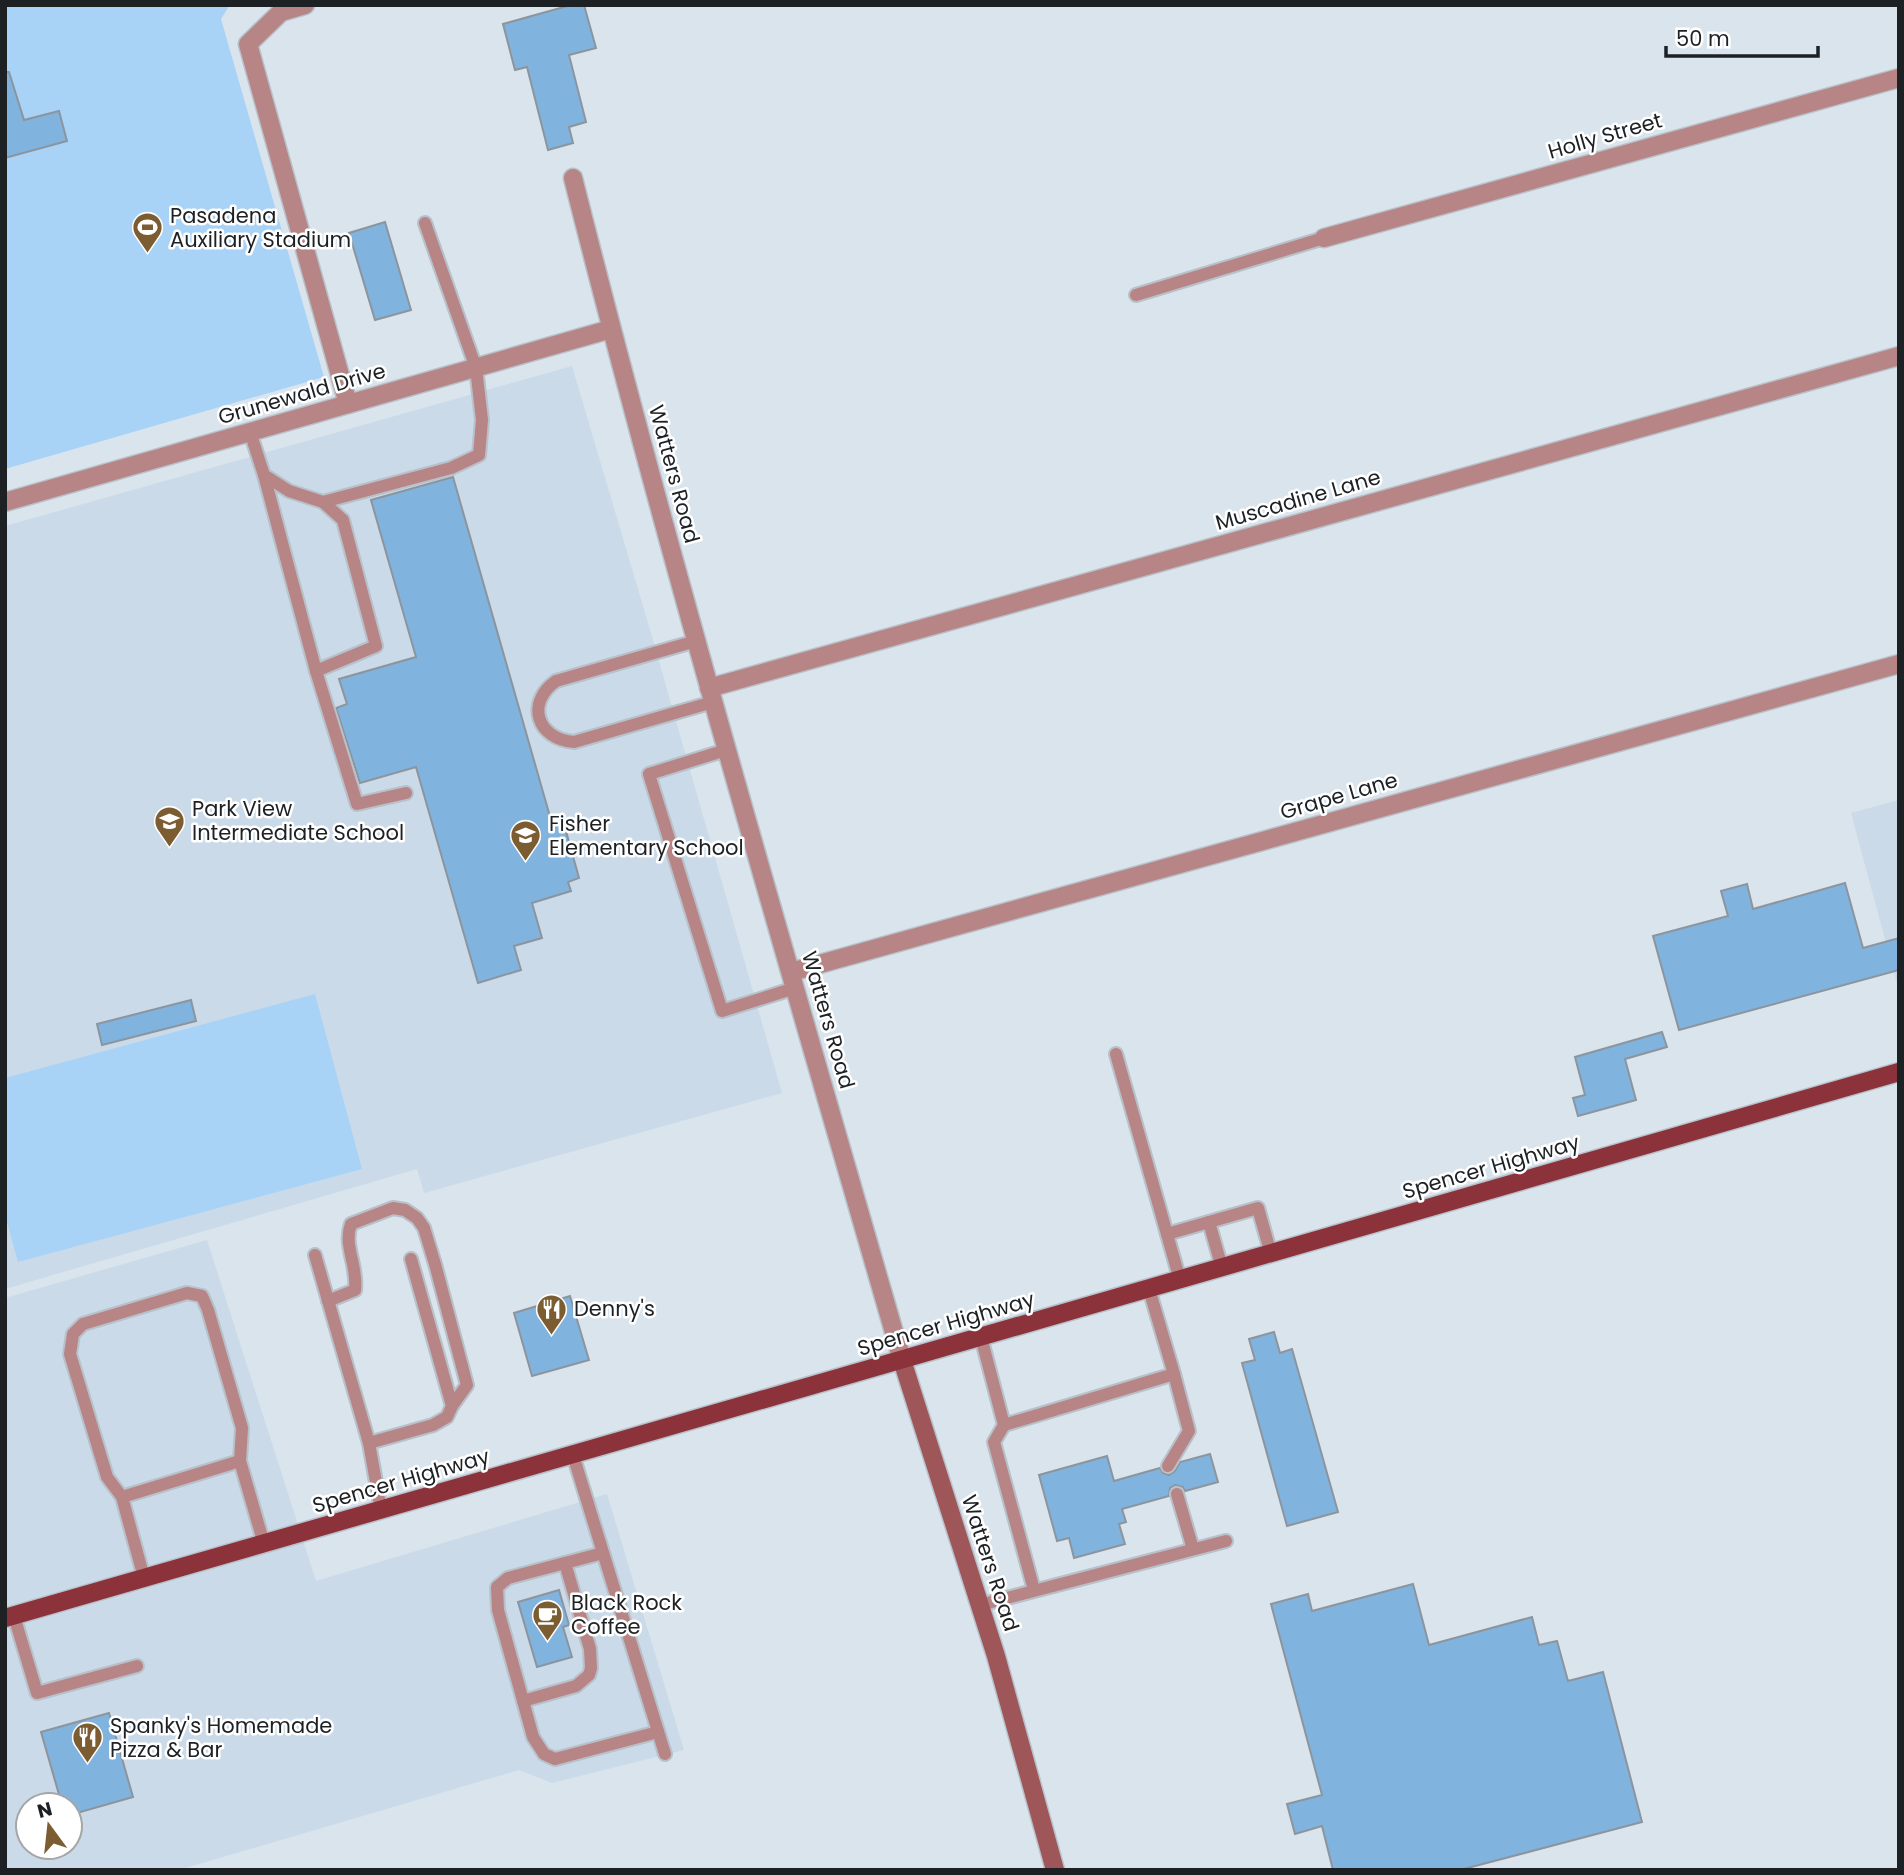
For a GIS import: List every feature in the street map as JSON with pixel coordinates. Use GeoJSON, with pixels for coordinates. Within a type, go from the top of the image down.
{"type":"FeatureCollection","features":[{"type":"Feature","properties":{"kind":"main road","name":"Spencer Highway"},"geometry":{"type":"LineString","coordinates":[[10,1617],[1899,1072]]}},
{"type":"Feature","properties":{"kind":"street"},"geometry":{"type":"LineString","coordinates":[[305,5],[281,12],[248,44],[348,404]]}},
{"type":"Feature","properties":{"kind":"street","name":"Holly Street"},"geometry":{"type":"LineString","coordinates":[[1324,238],[1899,78]]}},
{"type":"Feature","properties":{"kind":"street","name":"Watters Road"},"geometry":{"type":"LineString","coordinates":[[573,178],[611,329],[726,750],[902,1360],[979,1605],[1055,1870]]}},
{"type":"Feature","properties":{"kind":"street","name":"Grunewald Drive"},"geometry":{"type":"LineString","coordinates":[[5,502],[611,329]]}},
{"type":"Feature","properties":{"kind":"street","name":"Muscadine Lane"},"geometry":{"type":"LineString","coordinates":[[711,695],[1899,356]]}},
{"type":"Feature","properties":{"kind":"street","name":"Grape Lane"},"geometry":{"type":"LineString","coordinates":[[793,980],[1899,664]]}},
{"type":"Feature","properties":{"kind":"lane"},"geometry":{"type":"LineString","coordinates":[[323,502],[451,468],[479,454],[482,419],[476,368],[425,223]]}},
{"type":"Feature","properties":{"kind":"lane"},"geometry":{"type":"LineString","coordinates":[[1136,295],[1324,238]]}},
{"type":"Feature","properties":{"kind":"lane"},"geometry":{"type":"LineString","coordinates":[[250,432],[316,671],[357,804],[406,793]]}},
{"type":"Feature","properties":{"kind":"lane"},"geometry":{"type":"LineString","coordinates":[[264,475],[289,491],[323,502],[343,520],[376,646],[316,671]]}},
{"type":"Feature","properties":{"kind":"lane"},"geometry":{"type":"LineString","coordinates":[[696,641],[556,681],[542,695],[538,714],[547,732],[554,738],[574,742],[711,695]]}},
{"type":"Feature","properties":{"kind":"lane"},"geometry":{"type":"LineString","coordinates":[[726,750],[649,774],[722,1011],[793,980]]}},
{"type":"Feature","properties":{"kind":"lane"},"geometry":{"type":"LineString","coordinates":[[1116,1054],[1180,1280]]}},
{"type":"Feature","properties":{"kind":"lane"},"geometry":{"type":"LineString","coordinates":[[328,1301],[355,1290],[357,1275],[346,1235],[351,1224],[371,1214],[393,1208],[405,1210],[416,1218],[424,1228],[435,1264],[467,1385],[447,1417],[433,1425],[369,1443]]}},
{"type":"Feature","properties":{"kind":"lane"},"geometry":{"type":"LineString","coordinates":[[1167,1234],[1258,1208],[1271,1254]]}},
{"type":"Feature","properties":{"kind":"lane"},"geometry":{"type":"LineString","coordinates":[[1209,1222],[1222,1268]]}},
{"type":"Feature","properties":{"kind":"lane"},"geometry":{"type":"LineString","coordinates":[[315,1255],[369,1443],[382,1510]]}},
{"type":"Feature","properties":{"kind":"lane"},"geometry":{"type":"LineString","coordinates":[[411,1259],[452,1406]]}},
{"type":"Feature","properties":{"kind":"lane"},"geometry":{"type":"LineString","coordinates":[[1149,1289],[1189,1432],[1168,1466]]}},
{"type":"Feature","properties":{"kind":"lane"},"geometry":{"type":"LineString","coordinates":[[144,1578],[122,1497],[107,1477],[70,1354],[73,1334],[83,1324],[187,1293],[202,1296],[208,1310],[242,1428],[240,1461],[264,1544]]}},
{"type":"Feature","properties":{"kind":"lane"},"geometry":{"type":"LineString","coordinates":[[981,1337],[1004,1425]]}},
{"type":"Feature","properties":{"kind":"lane"},"geometry":{"type":"LineString","coordinates":[[1034,1590],[994,1442],[1004,1425],[1174,1374]]}},
{"type":"Feature","properties":{"kind":"lane"},"geometry":{"type":"LineString","coordinates":[[573,1455],[665,1754]]}},
{"type":"Feature","properties":{"kind":"lane"},"geometry":{"type":"LineString","coordinates":[[122,1497],[240,1461]]}},
{"type":"Feature","properties":{"kind":"lane"},"geometry":{"type":"LineString","coordinates":[[1177,1494],[1193,1549]]}},
{"type":"Feature","properties":{"kind":"lane"},"geometry":{"type":"LineString","coordinates":[[979,1605],[1226,1541]]}},
{"type":"Feature","properties":{"kind":"lane"},"geometry":{"type":"LineString","coordinates":[[603,1553],[508,1578],[497,1587],[498,1610],[533,1737],[544,1754],[555,1759],[658,1732]]}},
{"type":"Feature","properties":{"kind":"lane"},"geometry":{"type":"LineString","coordinates":[[523,1701],[576,1686],[583,1682],[592,1668],[590,1649],[565,1563]]}},
{"type":"Feature","properties":{"kind":"lane"},"geometry":{"type":"LineString","coordinates":[[10,1617],[37,1693],[137,1666]]}},
{"type":"Feature","properties":{"kind":"shaded area","name":"Pasadena Auxiliary Stadium"},"geometry":{"type":"Polygon","coordinates":[[[5,5],[230,5],[221,19],[324,377],[5,469],[5,5]]]}},
{"type":"Feature","properties":{"kind":"shaded area"},"geometry":{"type":"Polygon","coordinates":[[[572,366],[782,1093],[424,1193],[417,1169],[5,1289],[5,526],[572,366]]]}},
{"type":"Feature","properties":{"kind":"shaded area"},"geometry":{"type":"Polygon","coordinates":[[[1899,800],[1899,991],[1851,813],[1899,800]]]}},
{"type":"Feature","properties":{"kind":"shaded area"},"geometry":{"type":"Polygon","coordinates":[[[315,994],[362,1169],[18,1262],[5,1215],[5,1078],[315,994]]]}},
{"type":"Feature","properties":{"kind":"shaded area"},"geometry":{"type":"Polygon","coordinates":[[[207,1240],[316,1581],[607,1494],[684,1750],[552,1783],[519,1770],[179,1870],[5,1870],[5,1298],[207,1240]]]}},
{"type":"Feature","properties":{"kind":"building"},"geometry":{"type":"Polygon","coordinates":[[[571,5],[584,5],[596,48],[569,55],[586,122],[569,127],[573,143],[548,150],[527,67],[515,70],[503,24],[571,5]]]}},
{"type":"Feature","properties":{"kind":"building"},"geometry":{"type":"Polygon","coordinates":[[[5,72],[9,72],[24,120],[59,111],[67,141],[5,158],[5,72]]]}},
{"type":"Feature","properties":{"kind":"building"},"geometry":{"type":"Polygon","coordinates":[[[385,222],[411,310],[375,320],[349,233],[385,222]]]}},
{"type":"Feature","properties":{"kind":"building"},"geometry":{"type":"Polygon","coordinates":[[[453,477],[553,827],[564,824],[579,878],[568,882],[571,891],[532,903],[542,938],[514,946],[521,970],[478,983],[416,767],[360,783],[336,708],[347,704],[339,679],[416,657],[371,500],[453,477]]]}},
{"type":"Feature","properties":{"kind":"building"},"geometry":{"type":"Polygon","coordinates":[[[1845,883],[1863,948],[1899,938],[1899,970],[1679,1030],[1653,936],[1728,916],[1721,891],[1747,884],[1753,909],[1845,883]]]}},
{"type":"Feature","properties":{"kind":"building"},"geometry":{"type":"Polygon","coordinates":[[[191,1000],[196,1021],[102,1045],[97,1024],[191,1000]]]}},
{"type":"Feature","properties":{"kind":"building"},"geometry":{"type":"Polygon","coordinates":[[[1662,1032],[1667,1047],[1625,1059],[1636,1100],[1578,1116],[1573,1098],[1585,1095],[1575,1057],[1662,1032]]]}},
{"type":"Feature","properties":{"kind":"building","name":"Denny's"},"geometry":{"type":"Polygon","coordinates":[[[570,1296],[589,1360],[532,1376],[514,1313],[570,1296]]]}},
{"type":"Feature","properties":{"kind":"building"},"geometry":{"type":"Polygon","coordinates":[[[1274,1332],[1280,1353],[1292,1349],[1338,1512],[1287,1526],[1242,1363],[1255,1360],[1249,1339],[1274,1332]]]}},
{"type":"Feature","properties":{"kind":"building"},"geometry":{"type":"Polygon","coordinates":[[[1210,1454],[1218,1482],[1185,1491],[1183,1487],[1175,1485],[1170,1488],[1169,1496],[1122,1509],[1126,1522],[1119,1524],[1125,1544],[1074,1558],[1069,1538],[1057,1541],[1039,1475],[1107,1456],[1114,1481],[1160,1468],[1163,1473],[1169,1475],[1180,1462],[1210,1454]]]}},
{"type":"Feature","properties":{"kind":"building"},"geometry":{"type":"Polygon","coordinates":[[[1413,1584],[1429,1645],[1532,1617],[1539,1645],[1557,1641],[1568,1681],[1603,1672],[1642,1822],[1460,1870],[1333,1870],[1322,1826],[1295,1834],[1287,1804],[1322,1795],[1271,1604],[1308,1594],[1312,1611],[1413,1584]]]}},
{"type":"Feature","properties":{"kind":"building","name":"Black Rock Coffee"},"geometry":{"type":"Polygon","coordinates":[[[559,1590],[569,1625],[563,1627],[572,1657],[537,1667],[518,1602],[559,1590]]]}},
{"type":"Feature","properties":{"kind":"building","name":"Spanky's Homemade Pizza & Bar"},"geometry":{"type":"Polygon","coordinates":[[[109,1713],[133,1797],[84,1811],[84,1791],[58,1791],[41,1732],[109,1713]]]}},
{"type":"Feature","properties":{"kind":"place","name":"Pasadena Auxiliary Stadium"},"geometry":{"type":"Point","coordinates":[147,255]}},
{"type":"Feature","properties":{"kind":"place","name":"Park View Intermediate School"},"geometry":{"type":"Point","coordinates":[169,848]}},
{"type":"Feature","properties":{"kind":"place","name":"Fisher Elementary School"},"geometry":{"type":"Point","coordinates":[526,863]}},
{"type":"Feature","properties":{"kind":"place","name":"Denny's"},"geometry":{"type":"Point","coordinates":[551,1336]}},
{"type":"Feature","properties":{"kind":"place","name":"Black Rock Coffee"},"geometry":{"type":"Point","coordinates":[548,1642]}},
{"type":"Feature","properties":{"kind":"place","name":"Spanky's Homemade Pizza & Bar"},"geometry":{"type":"Point","coordinates":[87,1765]}}]}
